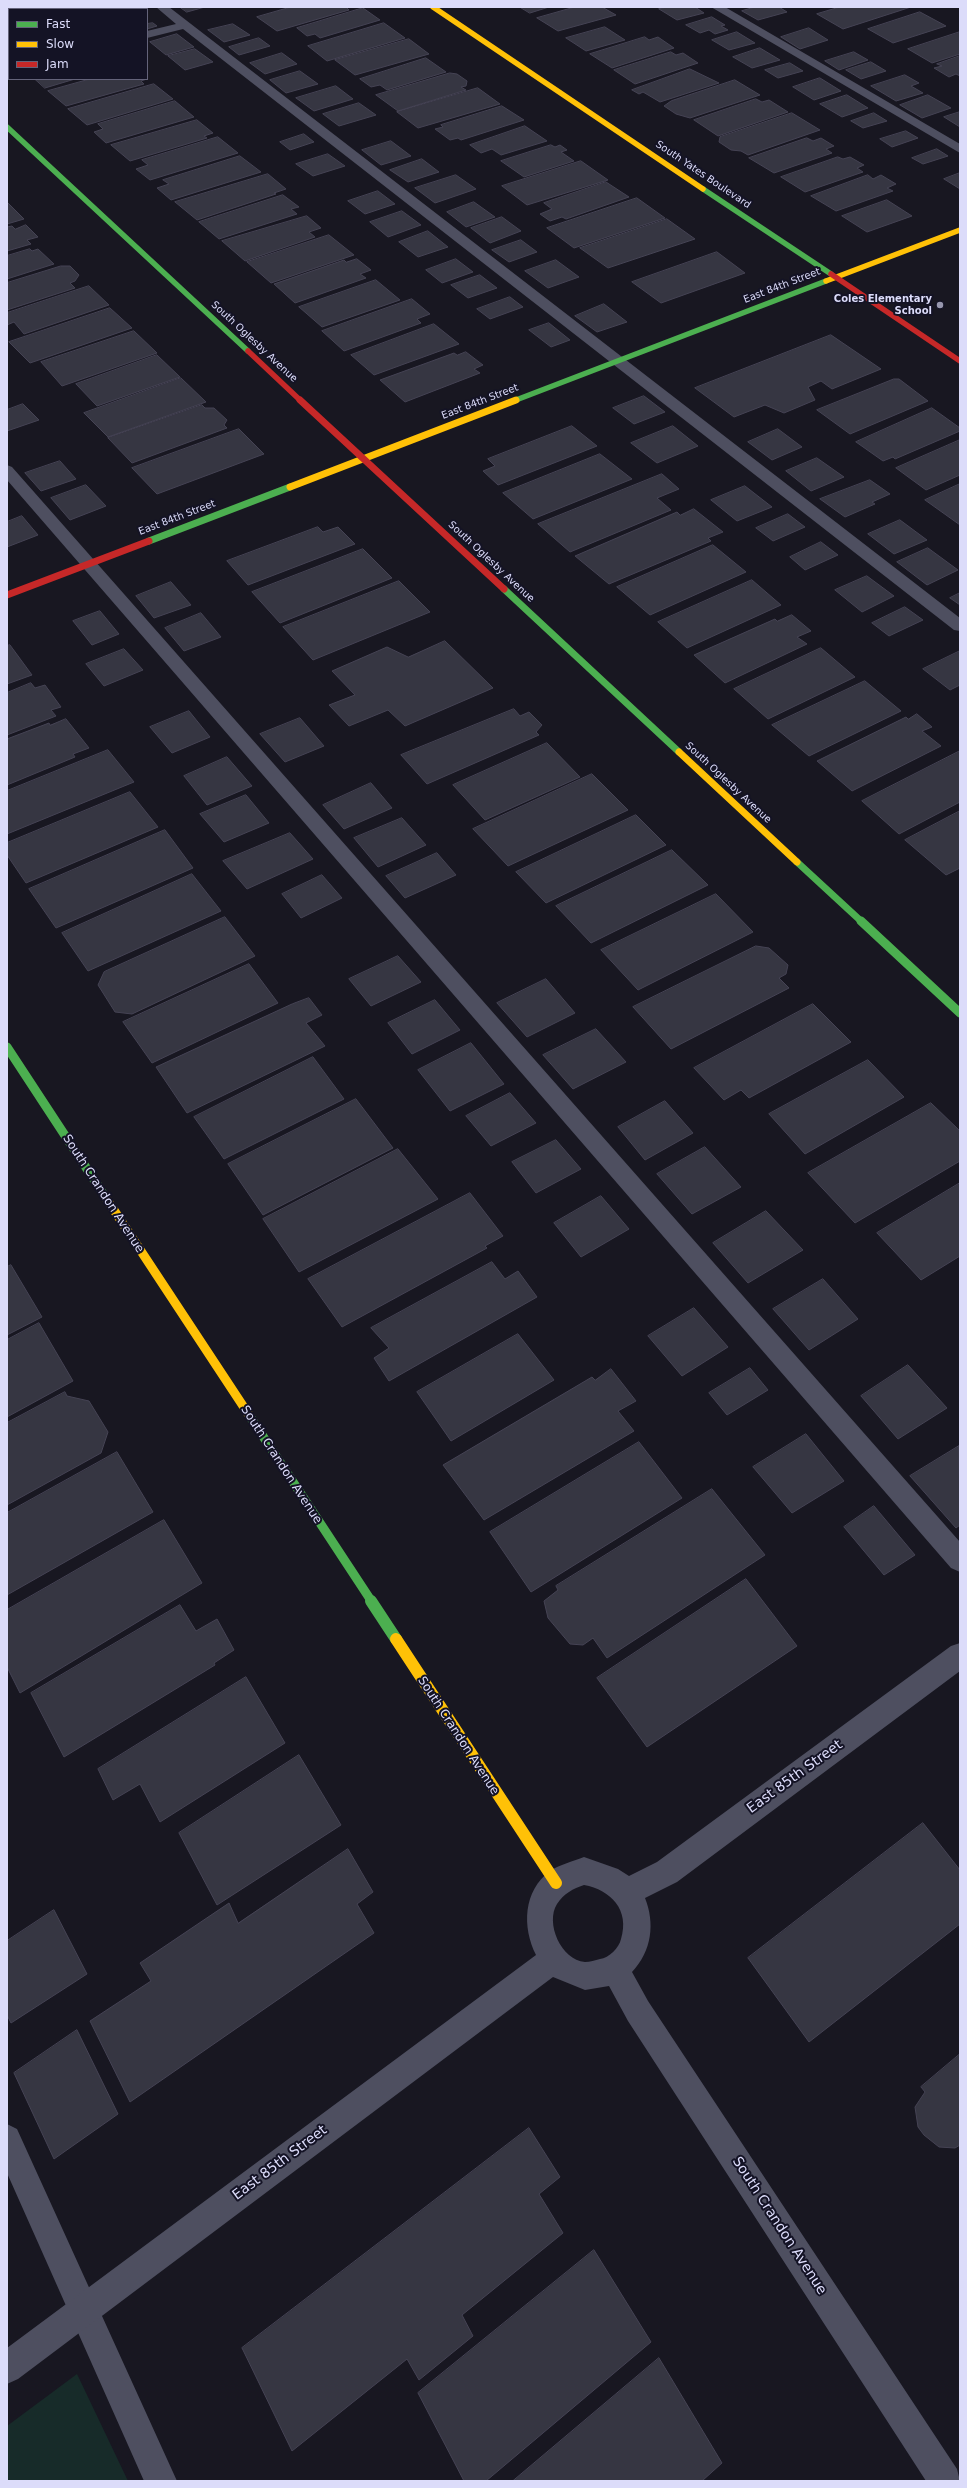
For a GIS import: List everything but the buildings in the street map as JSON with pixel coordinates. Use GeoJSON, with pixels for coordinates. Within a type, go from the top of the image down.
{"type":"FeatureCollection","features":[{"type":"Feature","properties":{"kind":"street"},"geometry":{"type":"LineString","coordinates":[[162,7],[960,626]]}},
{"type":"Feature","properties":{"kind":"street","name":"South Yates Boulevard"},"geometry":{"type":"LineString","coordinates":[[433,7],[960,361]]}},
{"type":"Feature","properties":{"kind":"street"},"geometry":{"type":"LineString","coordinates":[[718,7],[960,149]]}},
{"type":"Feature","properties":{"kind":"street"},"geometry":{"type":"LineString","coordinates":[[148,35],[185,25]]}},
{"type":"Feature","properties":{"kind":"street","name":"South Oglesby Avenue"},"geometry":{"type":"LineString","coordinates":[[7,127],[960,1013]]}},
{"type":"Feature","properties":{"kind":"street","name":"East 84th Street"},"geometry":{"type":"LineString","coordinates":[[7,595],[960,230]]}},
{"type":"Feature","properties":{"kind":"street"},"geometry":{"type":"LineString","coordinates":[[7,470],[960,1560]]}},
{"type":"Feature","properties":{"kind":"street","name":"South Crandon Avenue"},"geometry":{"type":"LineString","coordinates":[[7,1047],[556,1883]]}},
{"type":"Feature","properties":{"kind":"street","name":"East 85th Street"},"geometry":{"type":"LineString","coordinates":[[627,1892],[667,1872],[960,1655]]}},
{"type":"Feature","properties":{"kind":"street"},"geometry":{"type":"LineString","coordinates":[[584,1871],[600,1873],[614,1880],[627,1892],[635,1907],[637,1925],[635,1941],[627,1957],[615,1969],[599,1975],[583,1975],[567,1970],[553,1959],[543,1945],[539,1928],[539,1910],[545,1895],[556,1883],[569,1874],[584,1871]]}},
{"type":"Feature","properties":{"kind":"street","name":"East 85th Street"},"geometry":{"type":"LineString","coordinates":[[7,2368],[553,1959]]}},
{"type":"Feature","properties":{"kind":"street","name":"South Crandon Avenue"},"geometry":{"type":"LineString","coordinates":[[615,1969],[638,2011],[945,2481]]}},
{"type":"Feature","properties":{"kind":"street"},"geometry":{"type":"LineString","coordinates":[[7,2139],[161,2481]]}},
{"type":"Feature","properties":{"kind":"green space"},"geometry":{"type":"Polygon","coordinates":[[[77,2374],[128,2481],[7,2481],[7,2426],[77,2374]]]}},
{"type":"Feature","properties":{"kind":"traffic: fast"},"geometry":{"type":"LineString","coordinates":[[7,127],[248,351]]}},
{"type":"Feature","properties":{"kind":"traffic: fast"},"geometry":{"type":"LineString","coordinates":[[703,189],[831,274]]}},
{"type":"Feature","properties":{"kind":"traffic: fast"},"geometry":{"type":"LineString","coordinates":[[516,400],[826,281]]}},
{"type":"Feature","properties":{"kind":"traffic: fast"},"geometry":{"type":"LineString","coordinates":[[149,541],[290,487]]}},
{"type":"Feature","properties":{"kind":"traffic: fast"},"geometry":{"type":"LineString","coordinates":[[504,589],[679,752]]}},
{"type":"Feature","properties":{"kind":"traffic: fast"},"geometry":{"type":"LineString","coordinates":[[797,862],[960,1013]]}},
{"type":"Feature","properties":{"kind":"traffic: fast"},"geometry":{"type":"LineString","coordinates":[[7,1047],[106,1198]]}},
{"type":"Feature","properties":{"kind":"traffic: fast"},"geometry":{"type":"LineString","coordinates":[[249,1415],[396,1639]]}},
{"type":"Feature","properties":{"kind":"traffic: slow"},"geometry":{"type":"LineString","coordinates":[[433,7],[703,189]]}},
{"type":"Feature","properties":{"kind":"traffic: slow"},"geometry":{"type":"LineString","coordinates":[[826,281],[960,230]]}},
{"type":"Feature","properties":{"kind":"traffic: slow"},"geometry":{"type":"LineString","coordinates":[[290,487],[516,400]]}},
{"type":"Feature","properties":{"kind":"traffic: slow"},"geometry":{"type":"LineString","coordinates":[[679,752],[797,862]]}},
{"type":"Feature","properties":{"kind":"traffic: slow"},"geometry":{"type":"LineString","coordinates":[[106,1198],[249,1415]]}},
{"type":"Feature","properties":{"kind":"traffic: slow"},"geometry":{"type":"LineString","coordinates":[[396,1639],[556,1883]]}},
{"type":"Feature","properties":{"kind":"traffic: jam"},"geometry":{"type":"LineString","coordinates":[[831,274],[960,361]]}},
{"type":"Feature","properties":{"kind":"traffic: jam"},"geometry":{"type":"LineString","coordinates":[[248,351],[504,589]]}},
{"type":"Feature","properties":{"kind":"traffic: jam"},"geometry":{"type":"LineString","coordinates":[[7,595],[149,541]]}},
{"type":"Feature","properties":{"kind":"place","name":"Coles Elementary School"},"geometry":{"type":"Point","coordinates":[940,305]}}]}
